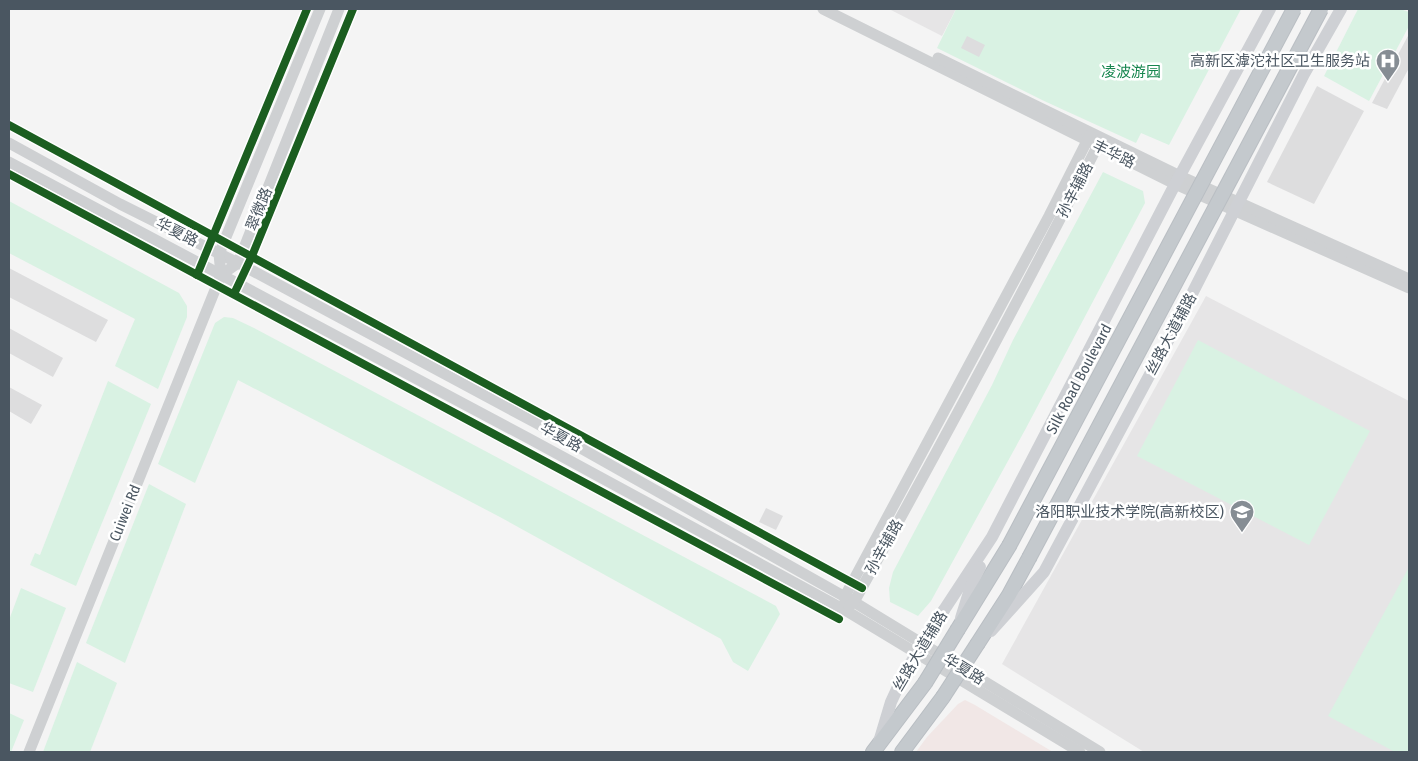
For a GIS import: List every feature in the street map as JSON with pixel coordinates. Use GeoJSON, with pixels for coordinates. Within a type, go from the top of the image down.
{"type":"FeatureCollection","features":[{"type":"Feature","properties":{"kind":"highway","name":"Silk Road Boulevard"},"geometry":{"type":"LineString","coordinates":[[876,749],[925,683],[1009,546],[1294,9]]}},
{"type":"Feature","properties":{"kind":"highway"},"geometry":{"type":"LineString","coordinates":[[902,752],[978,643],[1030,558],[1321,9]]}},
{"type":"Feature","properties":{"kind":"main road","name":"丝路大道辅路"},"geometry":{"type":"LineString","coordinates":[[958,629],[972,586],[992,537],[1177,180],[1270,9]]}},
{"type":"Feature","properties":{"kind":"main road","name":"丝路大道辅路"},"geometry":{"type":"LineString","coordinates":[[978,643],[1010,611],[1044,572],[1170,337],[1304,74],[1341,9]]}},
{"type":"Feature","properties":{"kind":"main road","name":"丝路大道辅路"},"geometry":{"type":"LineString","coordinates":[[876,749],[891,702],[904,674],[992,537]]}},
{"type":"Feature","properties":{"kind":"street","name":"翠微路"},"geometry":{"type":"LineString","coordinates":[[221,275],[219,254],[320,9]]}},
{"type":"Feature","properties":{"kind":"street","name":"翠微路"},"geometry":{"type":"LineString","coordinates":[[238,263],[339,9]]}},
{"type":"Feature","properties":{"kind":"street","name":"丰华路"},"geometry":{"type":"LineString","coordinates":[[823,9],[1094,139]]}},
{"type":"Feature","properties":{"kind":"street","name":"丰华路"},"geometry":{"type":"LineString","coordinates":[[838,9],[1177,180],[1409,288]]}},
{"type":"Feature","properties":{"kind":"street","name":"孙辛辅路"},"geometry":{"type":"LineString","coordinates":[[845,610],[910,501],[1054,230],[1094,139]]}},
{"type":"Feature","properties":{"kind":"street","name":"华夏路"},"geometry":{"type":"LineString","coordinates":[[9,144],[120,204],[238,263],[536,423],[850,599],[1100,752]]}},
{"type":"Feature","properties":{"kind":"street","name":"华夏路"},"geometry":{"type":"LineString","coordinates":[[9,162],[519,433],[845,610],[1080,752]]}},
{"type":"Feature","properties":{"kind":"street","name":"丰华路"},"geometry":{"type":"LineString","coordinates":[[1236,207],[1409,279]]}},
{"type":"Feature","properties":{"kind":"street"},"geometry":{"type":"LineString","coordinates":[[221,275],[238,263]]}},
{"type":"Feature","properties":{"kind":"street","name":"Cuiwei Rd"},"geometry":{"type":"LineString","coordinates":[[29,752],[221,275]]}},
{"type":"Feature","properties":{"kind":"shaded area"},"geometry":{"type":"Polygon","coordinates":[[[889,9],[956,9],[942,36],[889,9]]]}},
{"type":"Feature","properties":{"kind":"shaded area","name":"洛阳职业技术学院(高新校区)"},"geometry":{"type":"Polygon","coordinates":[[[1206,296],[1409,401],[1409,752],[1144,752],[1002,664],[1206,296]]]}},
{"type":"Feature","properties":{"kind":"shaded area"},"geometry":{"type":"Polygon","coordinates":[[[965,700],[1053,752],[916,752],[927,737],[958,704],[965,700]]]}},
{"type":"Feature","properties":{"kind":"green space","name":"凌波游园"},"geometry":{"type":"Polygon","coordinates":[[[956,9],[1241,9],[1169,145],[1141,133],[1136,143],[1042,100],[937,48],[956,9]]]}},
{"type":"Feature","properties":{"kind":"green space"},"geometry":{"type":"Polygon","coordinates":[[[1358,9],[1400,9],[1409,12],[1409,26],[1369,101],[1324,76],[1358,9]]]}},
{"type":"Feature","properties":{"kind":"green space"},"geometry":{"type":"Polygon","coordinates":[[[1103,172],[1143,191],[1145,203],[1025,430],[931,601],[918,616],[890,602],[889,588],[893,572],[992,385],[1013,340],[1103,172]]]}},
{"type":"Feature","properties":{"kind":"green space"},"geometry":{"type":"Polygon","coordinates":[[[9,201],[179,293],[187,306],[187,317],[158,389],[115,366],[135,319],[9,253],[9,201]]]}},
{"type":"Feature","properties":{"kind":"green space"},"geometry":{"type":"Polygon","coordinates":[[[224,317],[233,318],[254,328],[776,606],[780,614],[748,671],[733,662],[721,639],[498,516],[238,380],[195,483],[158,464],[215,323],[224,317]]]}},
{"type":"Feature","properties":{"kind":"green space"},"geometry":{"type":"Polygon","coordinates":[[[1198,340],[1370,431],[1309,545],[1137,456],[1198,340]]]}},
{"type":"Feature","properties":{"kind":"green space"},"geometry":{"type":"Polygon","coordinates":[[[108,381],[151,404],[76,586],[30,565],[35,553],[40,555],[108,381]]]}},
{"type":"Feature","properties":{"kind":"green space"},"geometry":{"type":"Polygon","coordinates":[[[149,484],[186,504],[125,663],[86,643],[149,484]]]}},
{"type":"Feature","properties":{"kind":"green space"},"geometry":{"type":"Polygon","coordinates":[[[1409,567],[1409,752],[1395,752],[1328,716],[1409,567]]]}},
{"type":"Feature","properties":{"kind":"green space"},"geometry":{"type":"Polygon","coordinates":[[[21,588],[66,608],[33,692],[9,683],[9,620],[21,588]]]}},
{"type":"Feature","properties":{"kind":"green space"},"geometry":{"type":"Polygon","coordinates":[[[77,662],[117,683],[90,752],[43,752],[77,662]]]}},
{"type":"Feature","properties":{"kind":"green space"},"geometry":{"type":"Polygon","coordinates":[[[9,713],[24,720],[11,752],[9,752],[9,713]]]}},
{"type":"Feature","properties":{"kind":"building"},"geometry":{"type":"Polygon","coordinates":[[[1409,34],[1409,68],[1387,109],[1372,103],[1409,34]]]}},
{"type":"Feature","properties":{"kind":"building"},"geometry":{"type":"Polygon","coordinates":[[[967,36],[985,45],[979,57],[961,48],[967,36]]]}},
{"type":"Feature","properties":{"kind":"building"},"geometry":{"type":"Polygon","coordinates":[[[1317,86],[1364,111],[1314,204],[1267,182],[1317,86]]]}},
{"type":"Feature","properties":{"kind":"building"},"geometry":{"type":"Polygon","coordinates":[[[9,268],[108,320],[96,342],[9,297],[9,268]]]}},
{"type":"Feature","properties":{"kind":"building"},"geometry":{"type":"Polygon","coordinates":[[[9,328],[63,358],[53,377],[9,353],[9,328]]]}},
{"type":"Feature","properties":{"kind":"building"},"geometry":{"type":"Polygon","coordinates":[[[9,387],[42,405],[31,424],[9,411],[9,387]]]}},
{"type":"Feature","properties":{"kind":"building"},"geometry":{"type":"Polygon","coordinates":[[[766,508],[783,516],[776,530],[759,522],[766,508]]]}},
{"type":"Feature","properties":{"kind":"cycle path"},"geometry":{"type":"LineString","coordinates":[[197,275],[307,9]]}},
{"type":"Feature","properties":{"kind":"cycle path"},"geometry":{"type":"LineString","coordinates":[[234,294],[252,256],[353,9]]}},
{"type":"Feature","properties":{"kind":"cycle path"},"geometry":{"type":"LineString","coordinates":[[9,125],[862,588]]}},
{"type":"Feature","properties":{"kind":"cycle path"},"geometry":{"type":"LineString","coordinates":[[9,174],[839,619]]}},
{"type":"Feature","properties":{"kind":"place","name":"高新区滹沱社区卫生服务站"},"geometry":{"type":"Point","coordinates":[1388,82]}},
{"type":"Feature","properties":{"kind":"place","name":"洛阳职业技术学院(高新校区)"},"geometry":{"type":"Point","coordinates":[1242,533]}}]}
